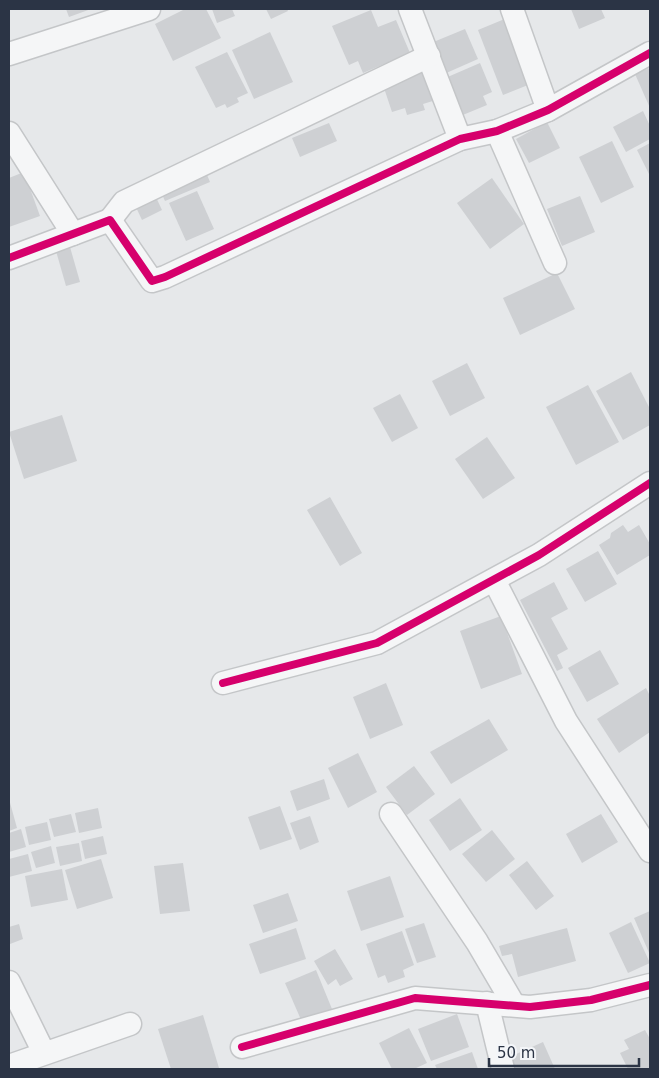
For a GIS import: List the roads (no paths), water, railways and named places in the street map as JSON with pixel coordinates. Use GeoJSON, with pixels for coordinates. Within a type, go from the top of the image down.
{"type":"FeatureCollection","features":[{"type":"Feature","properties":{"kind":"street"},"geometry":{"type":"LineString","coordinates":[[9,54],[149,9]]}},
{"type":"Feature","properties":{"kind":"street"},"geometry":{"type":"LineString","coordinates":[[410,9],[460,139]]}},
{"type":"Feature","properties":{"kind":"street"},"geometry":{"type":"LineString","coordinates":[[512,9],[548,110]]}},
{"type":"Feature","properties":{"kind":"street"},"geometry":{"type":"LineString","coordinates":[[110,220],[152,281],[165,277],[460,139],[497,130],[548,110],[650,53]]}},
{"type":"Feature","properties":{"kind":"street"},"geometry":{"type":"LineString","coordinates":[[9,258],[110,220],[124,202],[429,56]]}},
{"type":"Feature","properties":{"kind":"street"},"geometry":{"type":"LineString","coordinates":[[497,130],[555,263]]}},
{"type":"Feature","properties":{"kind":"street"},"geometry":{"type":"LineString","coordinates":[[9,134],[73,234]]}},
{"type":"Feature","properties":{"kind":"street"},"geometry":{"type":"LineString","coordinates":[[223,684],[377,642],[539,554],[650,483]]}},
{"type":"Feature","properties":{"kind":"street"},"geometry":{"type":"LineString","coordinates":[[494,580],[566,721],[650,851]]}},
{"type":"Feature","properties":{"kind":"street"},"geometry":{"type":"LineString","coordinates":[[392,814],[477,942],[514,1005]]}},
{"type":"Feature","properties":{"kind":"street"},"geometry":{"type":"LineString","coordinates":[[9,982],[44,1053]]}},
{"type":"Feature","properties":{"kind":"street"},"geometry":{"type":"LineString","coordinates":[[242,1047],[414,998],[530,1007],[591,1000],[650,985]]}},
{"type":"Feature","properties":{"kind":"street"},"geometry":{"type":"LineString","coordinates":[[487,1003],[503,1069]]}},
{"type":"Feature","properties":{"kind":"street"},"geometry":{"type":"LineString","coordinates":[[9,1066],[130,1024]]}}]}
